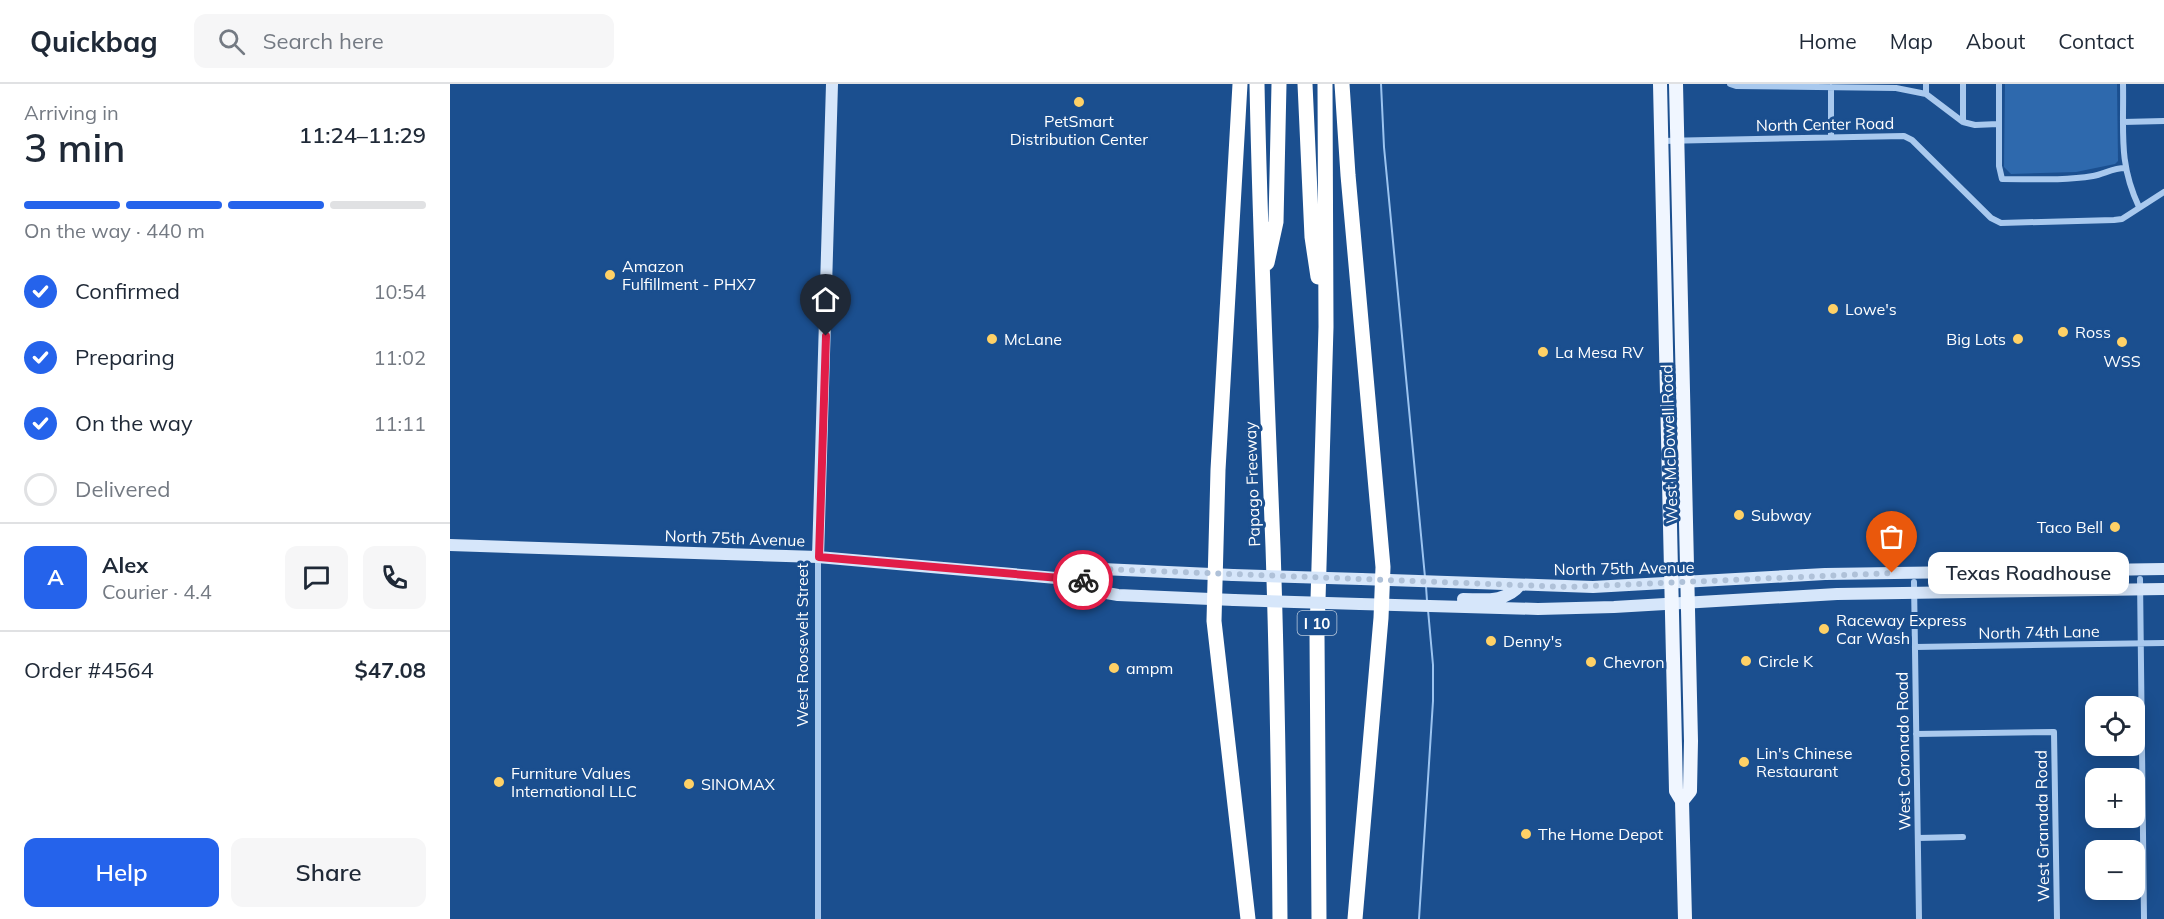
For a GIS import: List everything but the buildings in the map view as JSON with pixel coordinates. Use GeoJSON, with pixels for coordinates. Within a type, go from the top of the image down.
{"type":"FeatureCollection","features":[{"type":"Feature","properties":{"kind":"highway"},"geometry":{"type":"LineString","coordinates":[[1240,84],[1214,574],[1214,621],[1248,919]]}},
{"type":"Feature","properties":{"kind":"highway","name":"Papago Freeway"},"geometry":{"type":"LineString","coordinates":[[1257,84],[1262,286],[1273,548],[1280,919]]}},
{"type":"Feature","properties":{"kind":"highway"},"geometry":{"type":"LineString","coordinates":[[1262,286],[1276,222],[1279,84]]}},
{"type":"Feature","properties":{"kind":"highway"},"geometry":{"type":"LineString","coordinates":[[1305,84],[1312,237],[1326,327]]}},
{"type":"Feature","properties":{"kind":"highway","name":"I 10"},"geometry":{"type":"LineString","coordinates":[[1319,919],[1317,634],[1326,327],[1325,84]]}},
{"type":"Feature","properties":{"kind":"highway"},"geometry":{"type":"LineString","coordinates":[[1342,84],[1383,567],[1382,605],[1355,919]]}},
{"type":"Feature","properties":{"kind":"main road","name":"West Roosevelt Street"},"geometry":{"type":"LineString","coordinates":[[819,557],[832,84]]}},
{"type":"Feature","properties":{"kind":"main road","name":"West McDowell Road"},"geometry":{"type":"LineString","coordinates":[[1660,84],[1676,791],[1682,801],[1685,919]]}},
{"type":"Feature","properties":{"kind":"main road","name":"West McDowell Road"},"geometry":{"type":"LineString","coordinates":[[1676,84],[1689,583],[1690,791],[1682,801]]}},
{"type":"Feature","properties":{"kind":"main road","name":"North 75th Avenue"},"geometry":{"type":"LineString","coordinates":[[450,545],[819,557],[1090,581],[1101,592],[1234,600],[1415,606],[1538,609],[1672,604],[1914,588],[2140,584],[2164,589]]}},
{"type":"Feature","properties":{"kind":"main road","name":"North 75th Avenue"},"geometry":{"type":"LineString","coordinates":[[1090,581],[1102,569],[1593,587],[1825,574],[2164,568]]}},
{"type":"Feature","properties":{"kind":"main road"},"geometry":{"type":"LineString","coordinates":[[1443,606],[1460,599],[1499,598],[1514,592],[1520,585]]}},
{"type":"Feature","properties":{"kind":"street"},"geometry":{"type":"LineString","coordinates":[[1730,84],[1736,86],[1896,86],[1926,94],[1963,122],[1998,124]]}},
{"type":"Feature","properties":{"kind":"street"},"geometry":{"type":"LineString","coordinates":[[1926,84],[1926,94]]}},
{"type":"Feature","properties":{"kind":"street"},"geometry":{"type":"LineString","coordinates":[[1963,84],[1963,122]]}},
{"type":"Feature","properties":{"kind":"street"},"geometry":{"type":"LineString","coordinates":[[1999,84],[1999,166],[2002,179],[2094,176],[2116,168],[2125,168]]}},
{"type":"Feature","properties":{"kind":"street"},"geometry":{"type":"LineString","coordinates":[[2123,84],[2125,168],[2139,207]]}},
{"type":"Feature","properties":{"kind":"street"},"geometry":{"type":"LineString","coordinates":[[1831,137],[1832,87]]}},
{"type":"Feature","properties":{"kind":"street"},"geometry":{"type":"LineString","coordinates":[[2123,122],[2164,121]]}},
{"type":"Feature","properties":{"kind":"street","name":"North Center Road"},"geometry":{"type":"LineString","coordinates":[[1661,141],[1904,136],[1912,140],[1991,218],[2001,223],[2103,222],[2122,219],[2164,192]]}},
{"type":"Feature","properties":{"kind":"street","name":"West Roosevelt Street"},"geometry":{"type":"LineString","coordinates":[[818,919],[819,557]]}},
{"type":"Feature","properties":{"kind":"street"},"geometry":{"type":"LineString","coordinates":[[2140,584],[2144,919]]}},
{"type":"Feature","properties":{"kind":"street","name":"West Coronado Road"},"geometry":{"type":"LineString","coordinates":[[1914,588],[1919,919]]}},
{"type":"Feature","properties":{"kind":"street","name":"North 74th Lane"},"geometry":{"type":"LineString","coordinates":[[1915,646],[2164,644]]}},
{"type":"Feature","properties":{"kind":"street","name":"West Granada Road"},"geometry":{"type":"LineString","coordinates":[[1916,734],[2054,732],[2057,919]]}},
{"type":"Feature","properties":{"kind":"street"},"geometry":{"type":"LineString","coordinates":[[1918,838],[1963,837]]}},
{"type":"Feature","properties":{"kind":"shaded area"},"geometry":{"type":"Polygon","coordinates":[[[2005,84],[2117,84],[2118,161],[2115,164],[2076,172],[2011,174],[2004,167],[2005,84]]]}},
{"type":"Feature","properties":{"kind":"waterway"},"geometry":{"type":"LineString","coordinates":[[1381,84],[1384,147],[1425,577]]}},
{"type":"Feature","properties":{"kind":"waterway"},"geometry":{"type":"LineString","coordinates":[[1426,586],[1427,601]]}},
{"type":"Feature","properties":{"kind":"waterway"},"geometry":{"type":"LineString","coordinates":[[1419,919],[1433,701],[1433,665],[1428,610]]}},
{"type":"Feature","properties":{"kind":"way so far"},"geometry":{"type":"LineString","coordinates":[[1083,580],[1090,581],[1102,569],[1593,587],[1825,574],[1892,573]]}},
{"type":"Feature","properties":{"kind":"place","name":"PetSmart Distribution Center"},"geometry":{"type":"Point","coordinates":[1079,102]}},
{"type":"Feature","properties":{"kind":"place","name":"Amazon Fulfillment - PHX7"},"geometry":{"type":"Point","coordinates":[610,275]}},
{"type":"Feature","properties":{"kind":"place","name":"Lowe's"},"geometry":{"type":"Point","coordinates":[1833,309]}},
{"type":"Feature","properties":{"kind":"place","name":"Ross"},"geometry":{"type":"Point","coordinates":[2063,332]}},
{"type":"Feature","properties":{"kind":"place","name":"McLane"},"geometry":{"type":"Point","coordinates":[992,339]}},
{"type":"Feature","properties":{"kind":"place","name":"Big Lots"},"geometry":{"type":"Point","coordinates":[2018,339]}},
{"type":"Feature","properties":{"kind":"place","name":"WSS"},"geometry":{"type":"Point","coordinates":[2122,342]}},
{"type":"Feature","properties":{"kind":"place","name":"La Mesa RV"},"geometry":{"type":"Point","coordinates":[1543,352]}},
{"type":"Feature","properties":{"kind":"place","name":"Subway"},"geometry":{"type":"Point","coordinates":[1739,515]}},
{"type":"Feature","properties":{"kind":"place","name":"Taco Bell"},"geometry":{"type":"Point","coordinates":[2115,527]}},
{"type":"Feature","properties":{"kind":"place","name":"Texas Roadhouse"},"geometry":{"type":"Point","coordinates":[1892,573]}},
{"type":"Feature","properties":{"kind":"place","name":"Raceway Express Car Wash"},"geometry":{"type":"Point","coordinates":[1824,629]}},
{"type":"Feature","properties":{"kind":"place","name":"Denny's"},"geometry":{"type":"Point","coordinates":[1491,641]}},
{"type":"Feature","properties":{"kind":"place","name":"Circle K"},"geometry":{"type":"Point","coordinates":[1746,661]}},
{"type":"Feature","properties":{"kind":"place","name":"Chevron"},"geometry":{"type":"Point","coordinates":[1591,662]}},
{"type":"Feature","properties":{"kind":"place","name":"ampm"},"geometry":{"type":"Point","coordinates":[1114,668]}},
{"type":"Feature","properties":{"kind":"place","name":"Lin's Chinese Restaurant"},"geometry":{"type":"Point","coordinates":[1744,762]}},
{"type":"Feature","properties":{"kind":"place","name":"Furniture Values International LLC"},"geometry":{"type":"Point","coordinates":[499,782]}},
{"type":"Feature","properties":{"kind":"place","name":"SINOMAX"},"geometry":{"type":"Point","coordinates":[689,784]}},
{"type":"Feature","properties":{"kind":"place","name":"The Home Depot"},"geometry":{"type":"Point","coordinates":[1526,834]}},
{"type":"Feature","properties":{"kind":"route"},"geometry":{"type":"LineString","coordinates":[[826,336],[819,557],[1083,580]]}}]}
